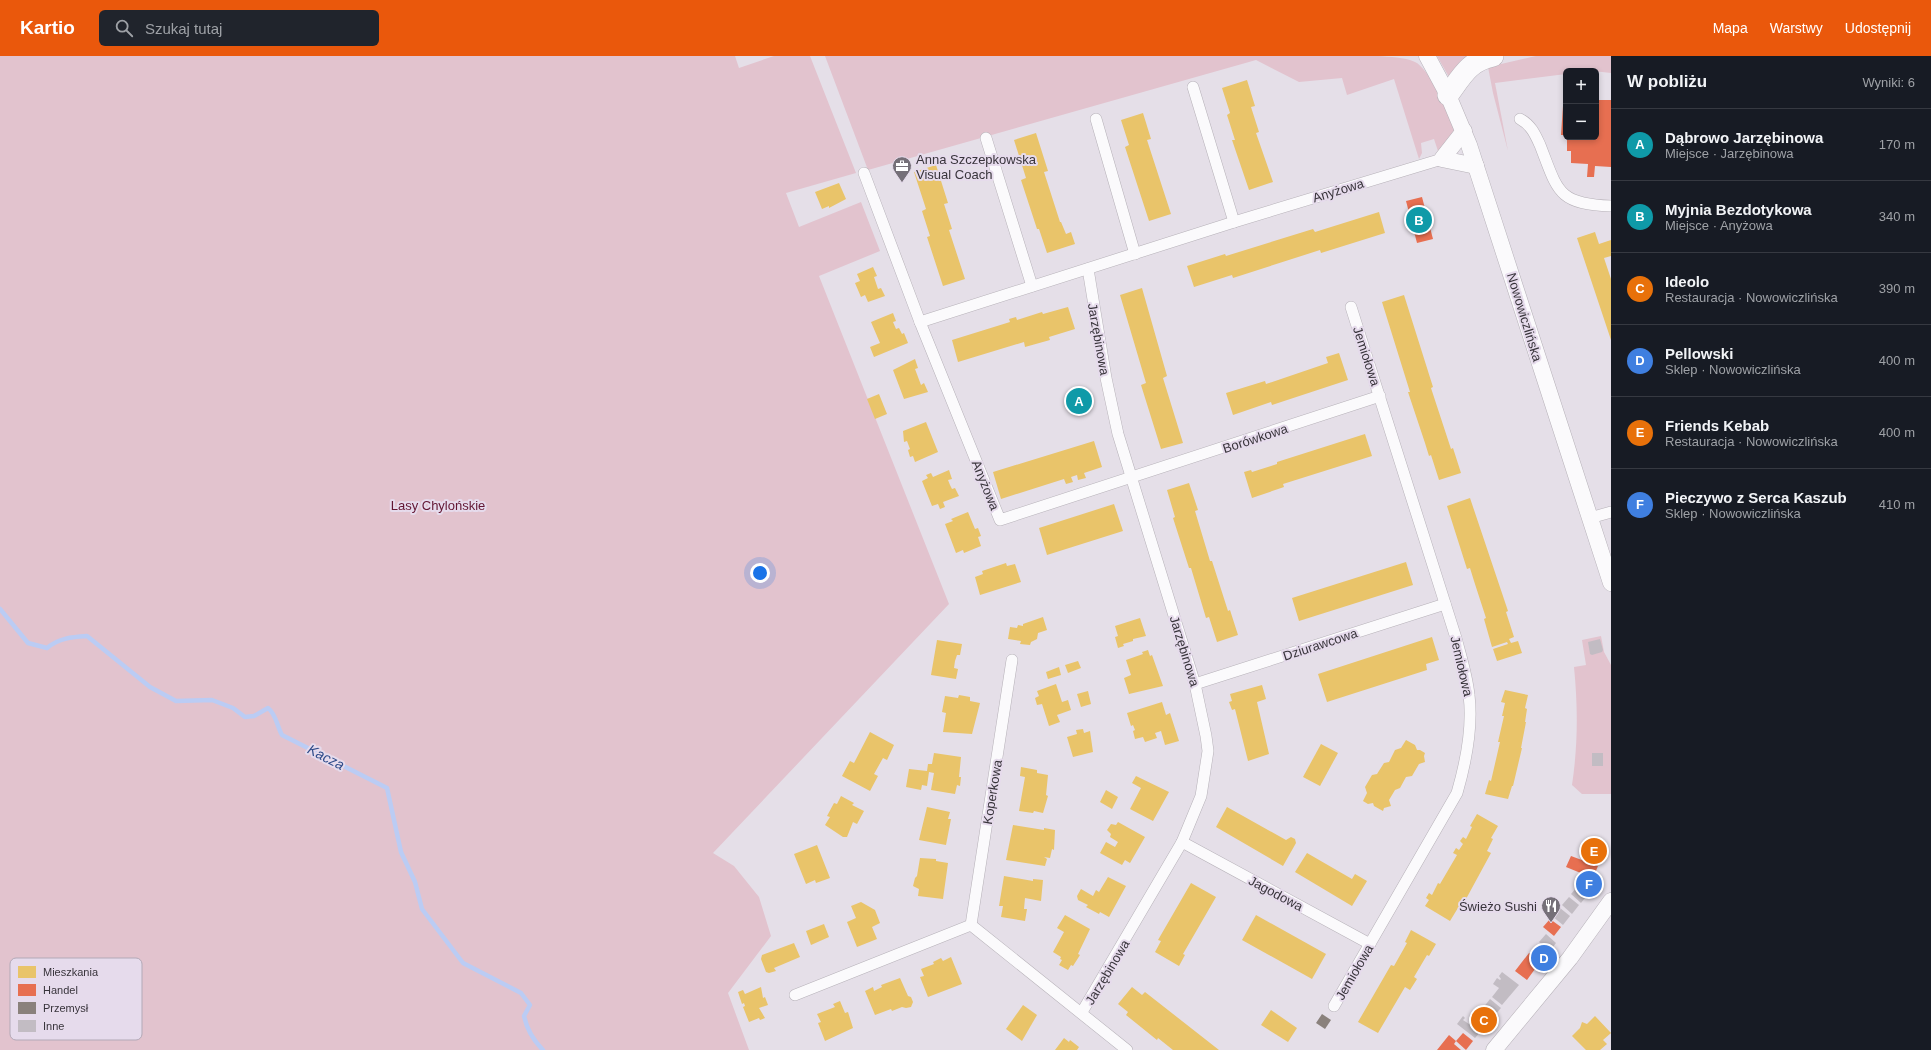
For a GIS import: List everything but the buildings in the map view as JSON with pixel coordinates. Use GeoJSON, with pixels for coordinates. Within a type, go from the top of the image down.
{"type":"FeatureCollection","features":[{"type":"Feature","properties":{"kind":"highway"},"geometry":{"type":"LineString","coordinates":[[1448,95],[1476,61],[1493,56]]}},
{"type":"Feature","properties":{"kind":"street","name":"Nowowiczlińska"},"geometry":{"type":"LineString","coordinates":[[1427,56],[1448,95],[1464,131],[1611,583]]}},
{"type":"Feature","properties":{"kind":"street"},"geometry":{"type":"LineString","coordinates":[[1193,86],[1234,222]]}},
{"type":"Feature","properties":{"kind":"street"},"geometry":{"type":"LineString","coordinates":[[1096,119],[1135,254]]}},
{"type":"Feature","properties":{"kind":"street"},"geometry":{"type":"LineString","coordinates":[[1520,119],[1527,123],[1537,137],[1561,192],[1571,200],[1584,204],[1611,206]]}},
{"type":"Feature","properties":{"kind":"street"},"geometry":{"type":"LineString","coordinates":[[1464,131],[1442,159],[1476,166]]}},
{"type":"Feature","properties":{"kind":"street"},"geometry":{"type":"LineString","coordinates":[[986,138],[1032,286]]}},
{"type":"Feature","properties":{"kind":"street","name":"Anyżowa"},"geometry":{"type":"LineString","coordinates":[[920,322],[1234,222],[1442,159]]}},
{"type":"Feature","properties":{"kind":"street","name":"Anyżowa"},"geometry":{"type":"LineString","coordinates":[[864,173],[920,322],[1000,520],[1131,479]]}},
{"type":"Feature","properties":{"kind":"street","name":"Jarzębinowa"},"geometry":{"type":"LineString","coordinates":[[1082,1012],[1182,842],[1201,796],[1207,765],[1206,736],[1195,684],[1118,434],[1106,378],[1088,269]]}},
{"type":"Feature","properties":{"kind":"street","name":"Jemiołowa"},"geometry":{"type":"LineString","coordinates":[[1334,1006],[1457,793],[1463,772],[1470,721],[1470,696],[1466,673],[1351,307]]}},
{"type":"Feature","properties":{"kind":"street","name":"Borówkowa"},"geometry":{"type":"LineString","coordinates":[[1131,479],[1380,396]]}},
{"type":"Feature","properties":{"kind":"street"},"geometry":{"type":"LineString","coordinates":[[1590,518],[1611,512]]}},
{"type":"Feature","properties":{"kind":"street","name":"Dziurawcowa"},"geometry":{"type":"LineString","coordinates":[[1195,684],[1445,604]]}},
{"type":"Feature","properties":{"kind":"street","name":"Koperkowa"},"geometry":{"type":"LineString","coordinates":[[971,925],[1012,660]]}},
{"type":"Feature","properties":{"kind":"street","name":"Jagodowa"},"geometry":{"type":"LineString","coordinates":[[1182,842],[1370,944]]}},
{"type":"Feature","properties":{"kind":"street"},"geometry":{"type":"LineString","coordinates":[[1494,1050],[1570,958],[1611,901]]}},
{"type":"Feature","properties":{"kind":"street"},"geometry":{"type":"LineString","coordinates":[[795,995],[971,925],[1082,1012],[1127,1050]]}},
{"type":"Feature","properties":{"kind":"green space","name":"Lasy Chylońskie"},"geometry":{"type":"Polygon","coordinates":[[[0,56],[735,56],[739,68],[774,56],[810,56],[856,173],[786,193],[799,227],[861,202],[880,251],[819,276],[949,604],[713,853],[734,866],[759,897],[771,936],[728,993],[749,1050],[0,1050],[0,56]]]}},
{"type":"Feature","properties":{"kind":"green space"},"geometry":{"type":"Polygon","coordinates":[[[825,56],[1378,56],[1406,59],[1421,66],[1433,83],[1445,105],[1453,125],[1454,132],[1441,152],[1438,151],[1434,139],[1421,143],[1422,153],[1419,159],[1394,79],[1347,95],[1342,78],[1299,82],[1256,60],[868,170],[825,56]]]}},
{"type":"Feature","properties":{"kind":"green space"},"geometry":{"type":"Polygon","coordinates":[[[1437,56],[1466,56],[1466,57],[1449,77],[1437,56]]]}},
{"type":"Feature","properties":{"kind":"green space"},"geometry":{"type":"Polygon","coordinates":[[[1536,56],[1611,56],[1611,73],[1599,72],[1599,68],[1563,68],[1563,74],[1495,83],[1508,151],[1488,67],[1536,56]]]}},
{"type":"Feature","properties":{"kind":"green space"},"geometry":{"type":"Polygon","coordinates":[[[1601,636],[1604,652],[1611,665],[1611,794],[1582,794],[1572,785],[1577,726],[1574,667],[1586,665],[1582,640],[1601,636]]]}},
{"type":"Feature","properties":{"kind":"waterway","name":"Kacza"},"geometry":{"type":"LineString","coordinates":[[0,609],[28,643],[47,648],[61,640],[87,636],[150,687],[176,701],[212,700],[233,708],[245,717],[254,716],[268,708],[275,717],[282,735],[387,788],[401,852],[415,882],[422,909],[463,963],[521,993],[530,1005],[524,1016],[527,1026],[533,1039],[543,1050]]}},
{"type":"Feature","properties":{"kind":"place","name":"Anna Szczepkowska Visual Coach"},"geometry":{"type":"Point","coordinates":[902,183]}},
{"type":"Feature","properties":{"kind":"place","name":"Myjnia Bezdotykowa"},"geometry":{"type":"Point","coordinates":[1419,220]}},
{"type":"Feature","properties":{"kind":"place","name":"Dąbrowo Jarzębinowa"},"geometry":{"type":"Point","coordinates":[1079,401]}},
{"type":"Feature","properties":{"kind":"place","name":"Friends Kebab"},"geometry":{"type":"Point","coordinates":[1594,851]}},
{"type":"Feature","properties":{"kind":"place","name":"Pieczywo z Serca Kaszub"},"geometry":{"type":"Point","coordinates":[1589,884]}},
{"type":"Feature","properties":{"kind":"place","name":"Świeżo Sushi"},"geometry":{"type":"Point","coordinates":[1551,923]}},
{"type":"Feature","properties":{"kind":"place","name":"Pellowski"},"geometry":{"type":"Point","coordinates":[1544,958]}},
{"type":"Feature","properties":{"kind":"place","name":"Ideolo"},"geometry":{"type":"Point","coordinates":[1484,1020]}}]}
